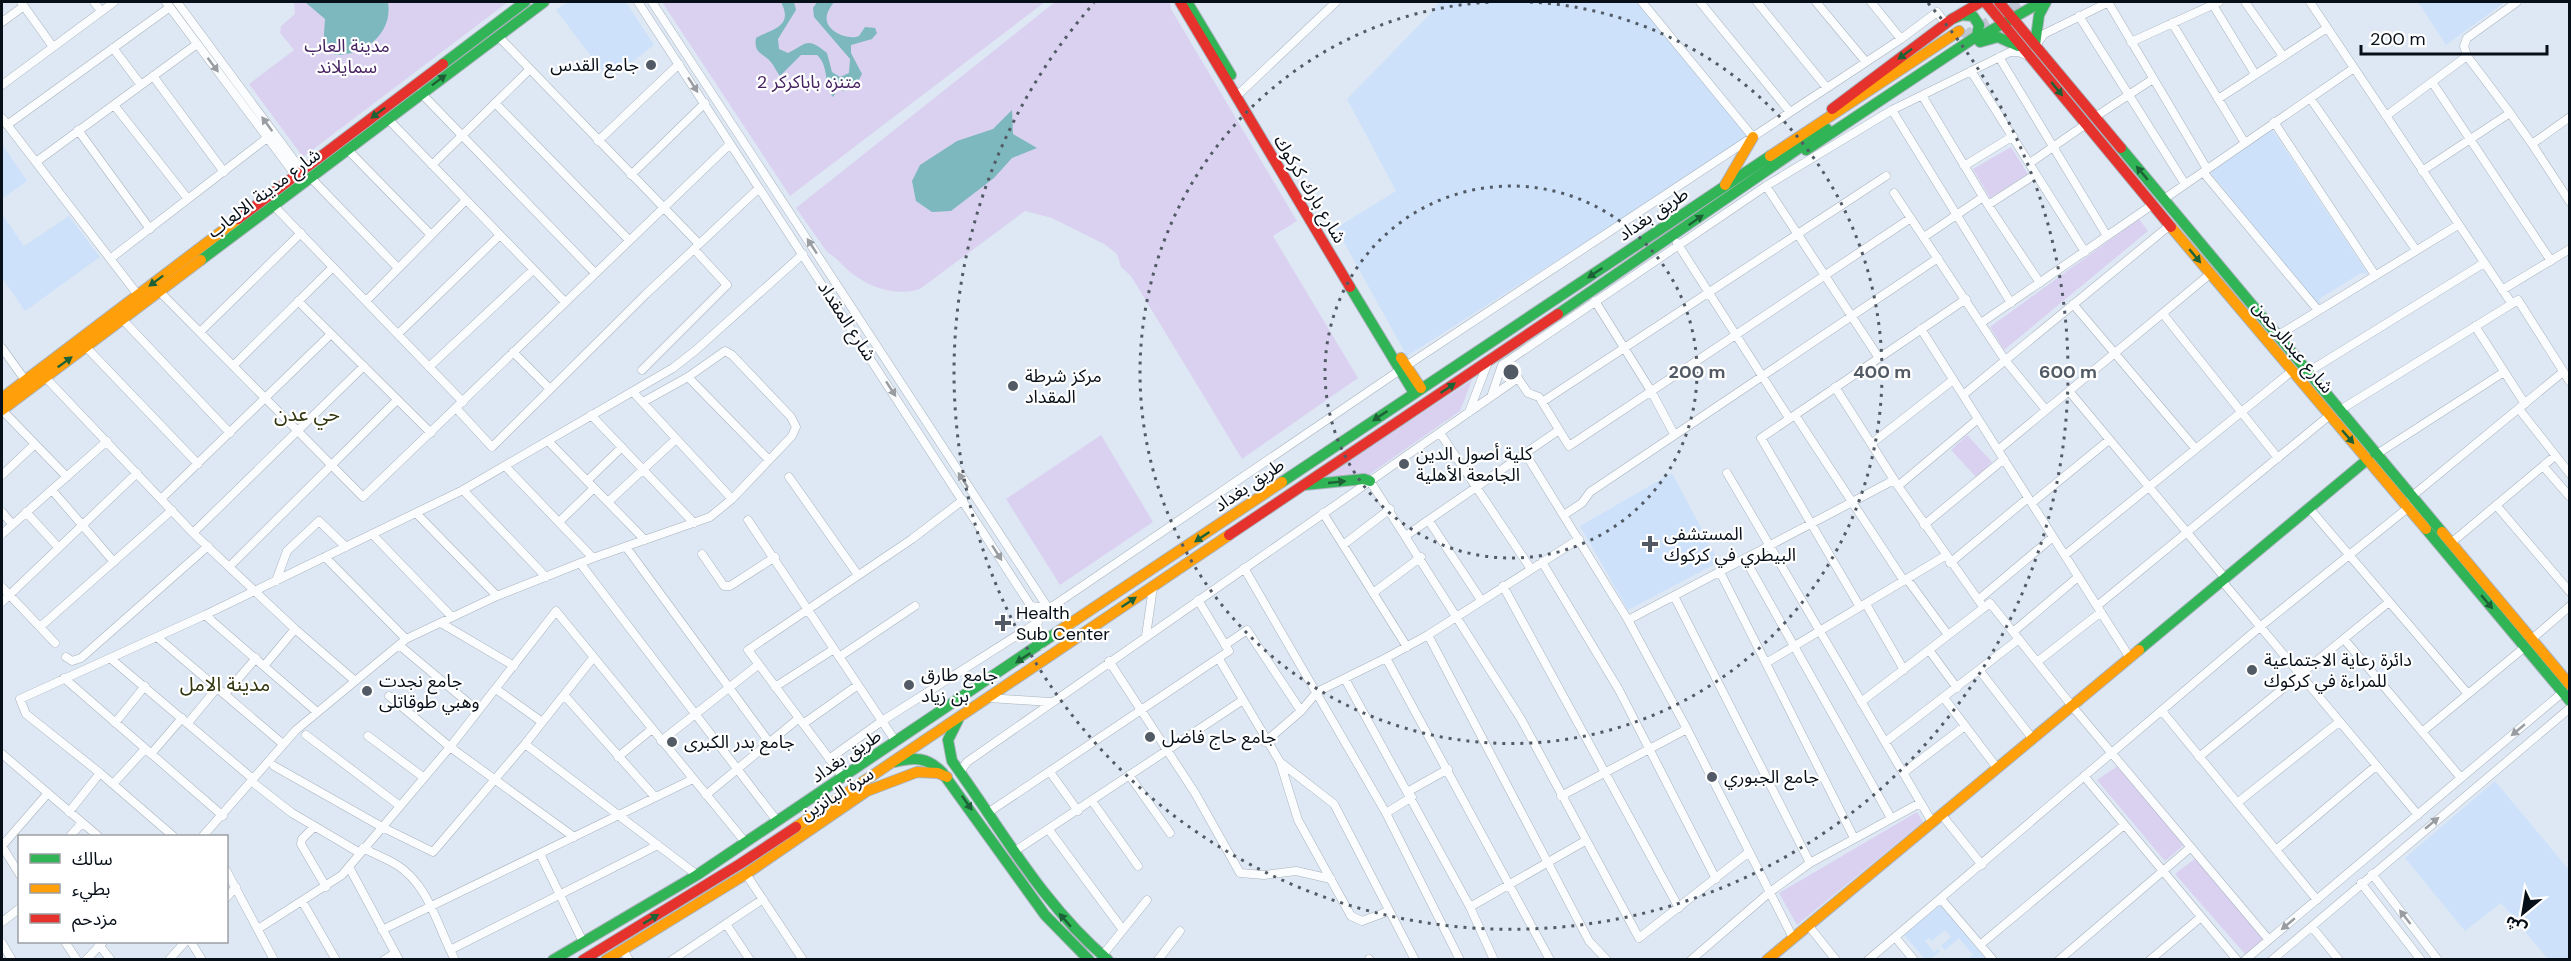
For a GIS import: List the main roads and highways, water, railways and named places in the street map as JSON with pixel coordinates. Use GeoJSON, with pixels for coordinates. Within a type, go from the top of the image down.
{"type":"FeatureCollection","features":[{"type":"Feature","properties":{"kind":"main road","name":"شارع مدينة الالعاب"},"geometry":{"type":"LineString","coordinates":[[2,410],[160,292],[186,266],[525,2]]}},
{"type":"Feature","properties":{"kind":"main road","name":"شارع مدينة الالعاب"},"geometry":{"type":"LineString","coordinates":[[2,398],[138,295],[275,207],[303,175],[348,150],[420,93],[544,2]]}},
{"type":"Feature","properties":{"kind":"main road","name":"شارع بارك كركوك"},"geometry":{"type":"LineString","coordinates":[[1180,2],[1403,368]]}},
{"type":"Feature","properties":{"kind":"main road"},"geometry":{"type":"LineString","coordinates":[[1187,2],[1417,390]]}},
{"type":"Feature","properties":{"kind":"main road"},"geometry":{"type":"LineString","coordinates":[[1755,172],[1949,22],[1969,2]]}},
{"type":"Feature","properties":{"kind":"main road"},"geometry":{"type":"LineString","coordinates":[[2027,2],[2042,2]]}},
{"type":"Feature","properties":{"kind":"main road"},"geometry":{"type":"LineString","coordinates":[[1755,172],[1850,122],[1952,55],[1998,37],[2033,51],[2042,2]]}},
{"type":"Feature","properties":{"kind":"main road"},"geometry":{"type":"LineString","coordinates":[[1952,55],[1962,39],[2042,2]]}},
{"type":"Feature","properties":{"kind":"main road"},"geometry":{"type":"LineString","coordinates":[[1949,22],[1992,4]]}},
{"type":"Feature","properties":{"kind":"main road","name":"شارع عبدالرحمن"},"geometry":{"type":"LineString","coordinates":[[1992,4],[2095,117],[2164,199],[2308,372],[2335,412],[2372,457],[2568,689]]}},
{"type":"Feature","properties":{"kind":"main road"},"geometry":{"type":"LineString","coordinates":[[1949,22],[1967,15],[1978,22],[1977,36],[1962,39]]}},
{"type":"Feature","properties":{"kind":"main road","name":"طريق بغداد"},"geometry":{"type":"LineString","coordinates":[[554,960],[697,875],[746,843],[1417,390],[1724,187],[1755,172],[1962,39]]}},
{"type":"Feature","properties":{"kind":"main road","name":"شارع عبدالرحمن"},"geometry":{"type":"LineString","coordinates":[[2033,51],[2086,124],[2169,226],[2292,371],[2335,412]]}},
{"type":"Feature","properties":{"kind":"main road"},"geometry":{"type":"LineString","coordinates":[[1724,187],[1753,137]]}},
{"type":"Feature","properties":{"kind":"main road","name":"طريق بغداد"},"geometry":{"type":"LineString","coordinates":[[583,960],[603,948],[636,935],[726,880],[888,764],[986,698],[1488,361],[1675,241],[1755,172]]}},
{"type":"Feature","properties":{"kind":"main road"},"geometry":{"type":"LineString","coordinates":[[1767,960],[2372,457]]}},
{"type":"Feature","properties":{"kind":"main road"},"geometry":{"type":"LineString","coordinates":[[1303,485],[1364,479],[1370,481]]}},
{"type":"Feature","properties":{"kind":"main road","name":"شارع عبدالرحمن"},"geometry":{"type":"LineString","coordinates":[[2410,502],[2451,543],[2477,582]]}},
{"type":"Feature","properties":{"kind":"main road"},"geometry":{"type":"LineString","coordinates":[[1238,513],[1246,524]]}},
{"type":"Feature","properties":{"kind":"main road"},"geometry":{"type":"LineString","coordinates":[[961,715],[949,735],[946,747],[960,772],[1051,904],[1070,927],[1105,958]]}},
{"type":"Feature","properties":{"kind":"main road"},"geometry":{"type":"LineString","coordinates":[[888,764],[914,758],[928,758],[950,779],[1044,915],[1089,960]]}},
{"type":"Feature","properties":{"kind":"main road","name":"سرة البانزين"},"geometry":{"type":"LineString","coordinates":[[726,880],[748,873],[867,791],[917,772],[938,773],[950,779]]}},
{"type":"Feature","properties":{"kind":"main road"},"geometry":{"type":"LineString","coordinates":[[950,779],[960,772]]}},
{"type":"Feature","properties":{"kind":"main road"},"geometry":{"type":"LineString","coordinates":[[596,934],[603,948]]}},
{"type":"Feature","properties":{"kind":"main road"},"geometry":{"type":"LineString","coordinates":[[606,960],[626,955],[636,935]]}},
{"type":"Feature","properties":{"kind":"tunnel"},"geometry":{"type":"LineString","coordinates":[[1963,38],[2024,2]]}},
{"type":"Feature","properties":{"kind":"place","name":"جامع القدس"},"geometry":{"type":"Point","coordinates":[651,65]}},
{"type":"Feature","properties":{"kind":"place","name":"مركز شرطة المقداد"},"geometry":{"type":"Point","coordinates":[1013,386]}},
{"type":"Feature","properties":{"kind":"place","name":"كلية أصول الدين الجامعة الأهلية"},"geometry":{"type":"Point","coordinates":[1404,464]}},
{"type":"Feature","properties":{"kind":"place","name":"المستشفى البيطري في كركوك"},"geometry":{"type":"Point","coordinates":[1650,544]}},
{"type":"Feature","properties":{"kind":"place","name":"Health Sub Center"},"geometry":{"type":"Point","coordinates":[1003,623]}},
{"type":"Feature","properties":{"kind":"place","name":"دائرة رعاية الاجتماعية للمراءة في كركوك"},"geometry":{"type":"Point","coordinates":[2252,670]}},
{"type":"Feature","properties":{"kind":"place","name":"جامع طارق بن زياد"},"geometry":{"type":"Point","coordinates":[909,685]}},
{"type":"Feature","properties":{"kind":"place","name":"جامع نجدت وهبي طوقاتلى"},"geometry":{"type":"Point","coordinates":[367,691]}},
{"type":"Feature","properties":{"kind":"place","name":"جامع حاج فاضل"},"geometry":{"type":"Point","coordinates":[1150,737]}},
{"type":"Feature","properties":{"kind":"place","name":"جامع بدر الكبرى"},"geometry":{"type":"Point","coordinates":[672,742]}},
{"type":"Feature","properties":{"kind":"place","name":"جامع الجبوري"},"geometry":{"type":"Point","coordinates":[1712,777]}},
{"type":"Feature","properties":{"kind":"district","name":"حي عدن"},"geometry":{"type":"Point","coordinates":[307,414]}},
{"type":"Feature","properties":{"kind":"district","name":"مدينة الامل"},"geometry":{"type":"Point","coordinates":[225,684]}},
{"type":"Feature","properties":{"kind":"park label","name":"مدينة العاب سمايلاند"},"geometry":{"type":"Point","coordinates":[347,56]}},
{"type":"Feature","properties":{"kind":"park label","name":"متنزه باباكركر 2"},"geometry":{"type":"Point","coordinates":[809,82]}}]}
